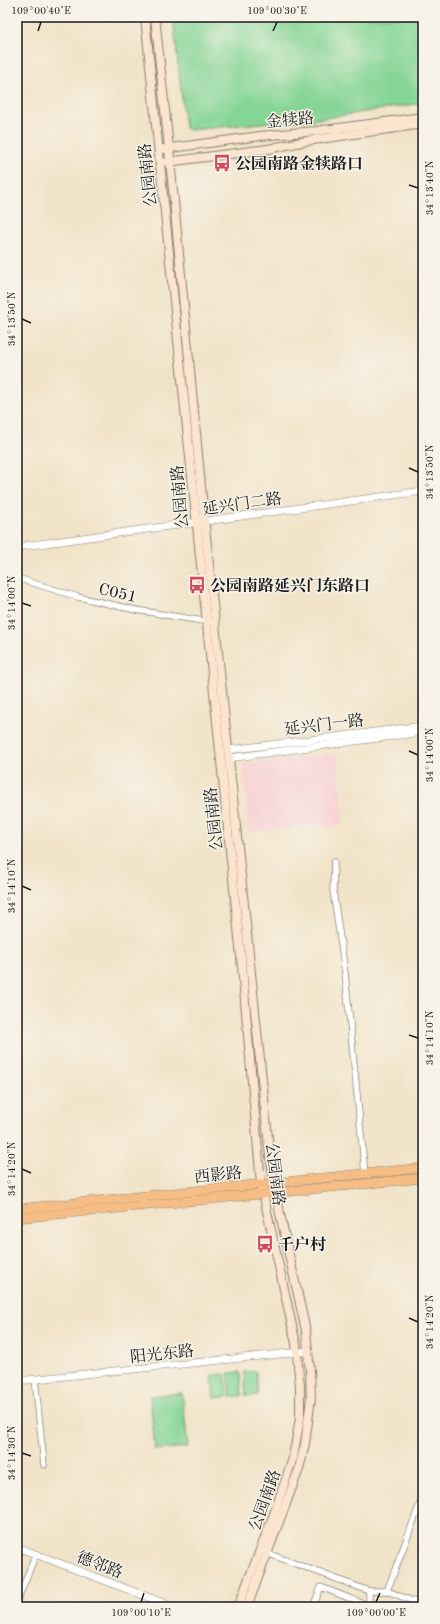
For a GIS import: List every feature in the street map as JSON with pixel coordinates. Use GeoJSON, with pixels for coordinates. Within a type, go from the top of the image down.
{"type":"FeatureCollection","features":[{"type":"Feature","properties":{"kind":"main road","name":"公园南路"},"geometry":{"type":"LineString","coordinates":[[144,17],[211,622],[228,754],[274,1182],[309,1351],[311,1398],[305,1444],[295,1481],[238,1607]]}},
{"type":"Feature","properties":{"kind":"main road","name":"公园南路"},"geometry":{"type":"LineString","coordinates":[[155,17],[171,162],[200,523]]}},
{"type":"Feature","properties":{"kind":"main road","name":"金犊路"},"geometry":{"type":"LineString","coordinates":[[159,150],[260,136],[316,131],[423,117]]}},
{"type":"Feature","properties":{"kind":"main road","name":"金犊路"},"geometry":{"type":"LineString","coordinates":[[160,162],[171,162],[268,149],[306,141],[423,124]]}},
{"type":"Feature","properties":{"kind":"main road","name":"公园南路"},"geometry":{"type":"LineString","coordinates":[[211,622],[263,1194],[296,1353],[300,1386],[300,1418],[297,1443],[247,1607]]}},
{"type":"Feature","properties":{"kind":"main road","name":"西影路"},"geometry":{"type":"LineString","coordinates":[[17,1209],[423,1168]]}},
{"type":"Feature","properties":{"kind":"main road","name":"西影路"},"geometry":{"type":"LineString","coordinates":[[17,1218],[423,1178]]}},
{"type":"Feature","properties":{"kind":"street","name":"延兴门二路"},"geometry":{"type":"LineString","coordinates":[[17,547],[200,523],[423,491]]}},
{"type":"Feature","properties":{"kind":"street","name":"C051"},"geometry":{"type":"LineString","coordinates":[[17,578],[78,596],[136,610],[211,622]]}},
{"type":"Feature","properties":{"kind":"street","name":"延兴门一路"},"geometry":{"type":"LineString","coordinates":[[228,754],[423,726]]}},
{"type":"Feature","properties":{"kind":"street","name":"延兴门一路"},"geometry":{"type":"LineString","coordinates":[[228,754],[423,732]]}},
{"type":"Feature","properties":{"kind":"street"},"geometry":{"type":"LineString","coordinates":[[334,862],[333,890],[345,973],[365,1174]]}},
{"type":"Feature","properties":{"kind":"street","name":"阳光东路"},"geometry":{"type":"LineString","coordinates":[[17,1381],[309,1351]]}},
{"type":"Feature","properties":{"kind":"street"},"geometry":{"type":"LineString","coordinates":[[35,1379],[44,1465]]}},
{"type":"Feature","properties":{"kind":"street"},"geometry":{"type":"LineString","coordinates":[[387,1591],[423,1496]]}},
{"type":"Feature","properties":{"kind":"street","name":"德邻路"},"geometry":{"type":"LineString","coordinates":[[17,1547],[174,1607]]}},
{"type":"Feature","properties":{"kind":"street"},"geometry":{"type":"LineString","coordinates":[[264,1552],[369,1591],[387,1591],[423,1605]]}},
{"type":"Feature","properties":{"kind":"street"},"geometry":{"type":"LineString","coordinates":[[17,1601],[36,1554]]}},
{"type":"Feature","properties":{"kind":"street"},"geometry":{"type":"LineString","coordinates":[[313,1607],[321,1587],[369,1606],[369,1591]]}},
{"type":"Feature","properties":{"kind":"shaded area"},"geometry":{"type":"Polygon","coordinates":[[[337,754],[344,824],[249,832],[243,763],[337,754]]]}},
{"type":"Feature","properties":{"kind":"green space"},"geometry":{"type":"Polygon","coordinates":[[[173,17],[423,17],[423,103],[312,120],[271,122],[191,130],[185,128],[173,17]]]}},
{"type":"Feature","properties":{"kind":"green space"},"geometry":{"type":"Polygon","coordinates":[[[256,1371],[258,1395],[246,1396],[244,1372],[256,1371]]]}},
{"type":"Feature","properties":{"kind":"green space"},"geometry":{"type":"Polygon","coordinates":[[[240,1372],[242,1396],[230,1397],[228,1373],[240,1372]]]}},
{"type":"Feature","properties":{"kind":"green space"},"geometry":{"type":"Polygon","coordinates":[[[225,1374],[227,1397],[214,1398],[212,1375],[225,1374]]]}},
{"type":"Feature","properties":{"kind":"green space"},"geometry":{"type":"Polygon","coordinates":[[[182,1393],[188,1447],[155,1450],[150,1396],[182,1393]]]}},
{"type":"Feature","properties":{"kind":"place","name":"公园南路金犊路口"},"geometry":{"type":"Point","coordinates":[222,163]}},
{"type":"Feature","properties":{"kind":"place","name":"公园南路延兴门东路口"},"geometry":{"type":"Point","coordinates":[197,585]}},
{"type":"Feature","properties":{"kind":"place","name":"千户村"},"geometry":{"type":"Point","coordinates":[265,1244]}}]}
